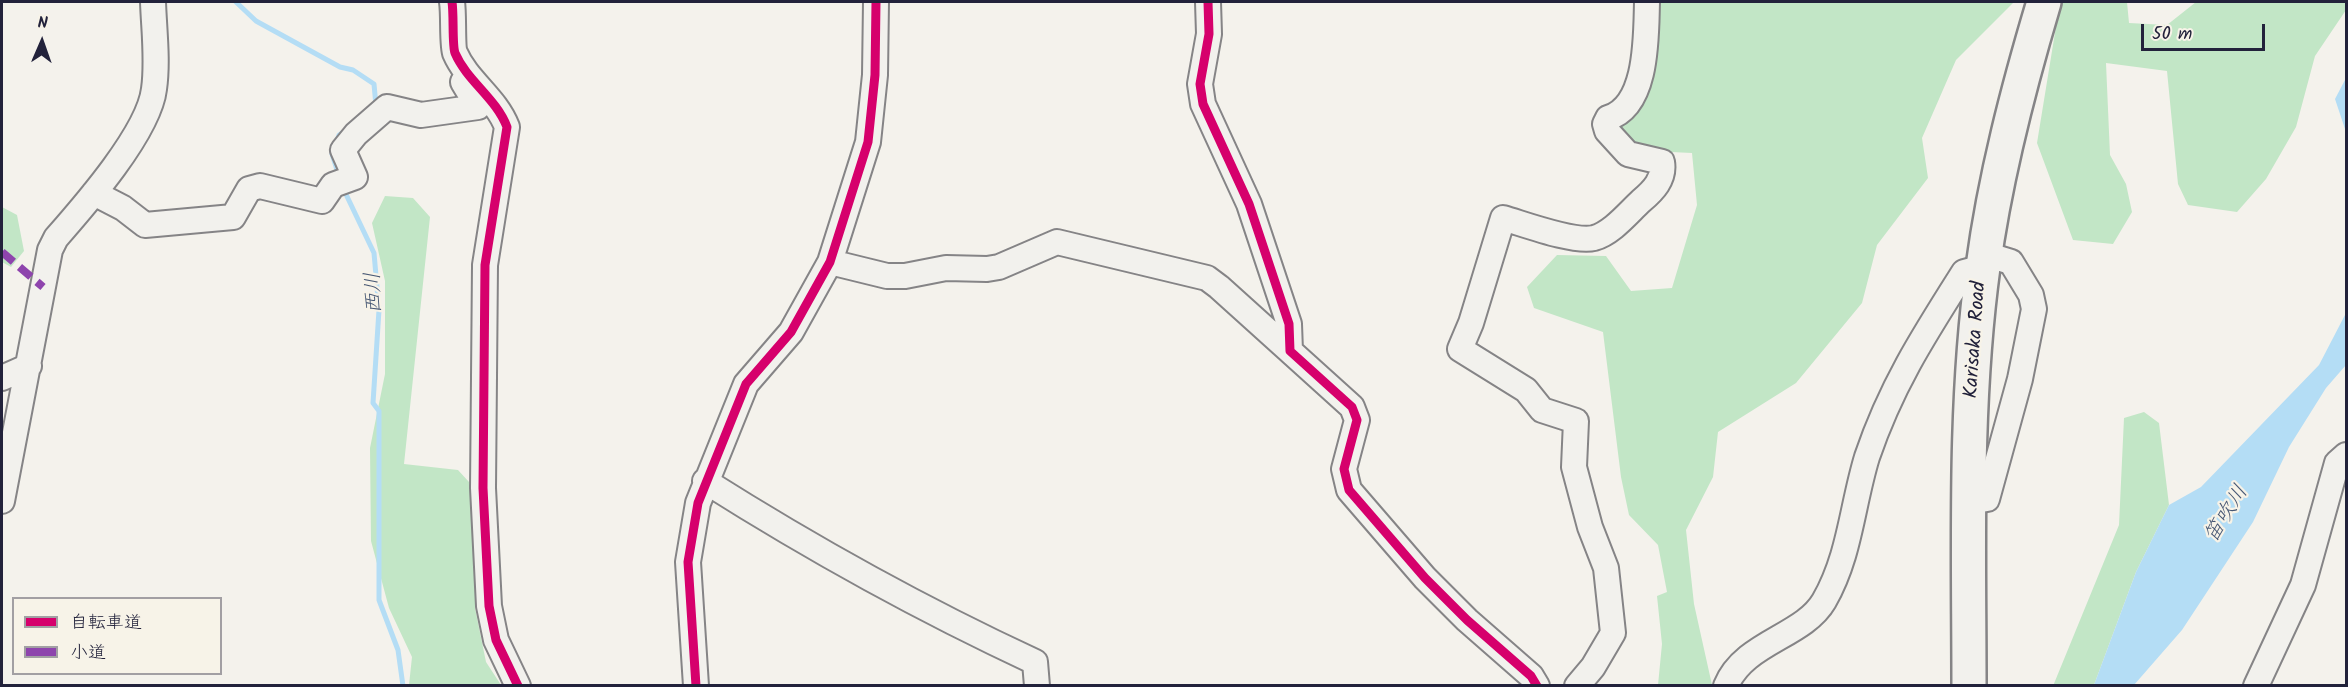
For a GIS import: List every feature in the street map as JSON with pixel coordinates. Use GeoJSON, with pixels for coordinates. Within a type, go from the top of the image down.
{"type":"FeatureCollection","features":[{"type":"Feature","properties":{"kind":"highway","name":"Karisaka Road"},"geometry":{"type":"LineString","coordinates":[[1969,686],[1969,502],[1973,369],[1984,261],[2002,157],[2020,81],[2044,2]]}},
{"type":"Feature","properties":{"kind":"street"},"geometry":{"type":"LineString","coordinates":[[2,501],[50,250],[56,238],[114,166],[149,108],[154,89],[153,2]]}},
{"type":"Feature","properties":{"kind":"street"},"geometry":{"type":"LineString","coordinates":[[452,2],[455,20],[453,50],[459,61],[502,113],[507,127],[484,265],[483,488],[489,606],[496,640],[518,686]]}},
{"type":"Feature","properties":{"kind":"street"},"geometry":{"type":"LineString","coordinates":[[696,686],[688,562],[698,503],[746,384],[791,332],[830,262],[868,142],[875,75],[876,2]]}},
{"type":"Feature","properties":{"kind":"street"},"geometry":{"type":"LineString","coordinates":[[1208,2],[1209,34],[1200,84],[1203,104],[1249,204],[1289,324],[1290,351]]}},
{"type":"Feature","properties":{"kind":"street"},"geometry":{"type":"LineString","coordinates":[[1577,686],[1593,667],[1613,633],[1606,568],[1590,527],[1574,467],[1576,421],[1542,410],[1526,390],[1460,349],[1471,323],[1503,218],[1570,236],[1592,238],[1606,232],[1656,188],[1663,170],[1662,162],[1628,154],[1607,131],[1605,124],[1608,118],[1617,115],[1633,100],[1647,43],[1647,2]]}},
{"type":"Feature","properties":{"kind":"street"},"geometry":{"type":"LineString","coordinates":[[94,193],[123,208],[145,225],[233,217],[249,189],[260,186],[322,201],[344,181],[343,150],[356,134],[387,107],[421,115],[478,107],[456,71],[459,61]]}},
{"type":"Feature","properties":{"kind":"street"},"geometry":{"type":"LineString","coordinates":[[830,262],[887,276],[905,276],[946,268],[999,267],[1046,244],[1066,242],[1144,265],[1207,278],[1220,286],[1352,407],[1357,420],[1344,469],[1349,490],[1425,578],[1467,620],[1531,676],[1537,686]]}},
{"type":"Feature","properties":{"kind":"street"},"geometry":{"type":"LineString","coordinates":[[1726,686],[1739,667],[1765,644],[1812,616],[1824,601],[1845,555],[1867,459],[1892,391],[1907,361],[1964,272],[1984,261],[2011,262],[2031,295],[2034,309],[2020,379],[1987,498],[1969,502]]}},
{"type":"Feature","properties":{"kind":"street"},"geometry":{"type":"LineString","coordinates":[[2,378],[29,366]]}},
{"type":"Feature","properties":{"kind":"street"},"geometry":{"type":"LineString","coordinates":[[2256,686],[2303,585],[2337,463],[2346,455]]}},
{"type":"Feature","properties":{"kind":"street"},"geometry":{"type":"LineString","coordinates":[[705,481],[805,543],[883,586],[1035,662],[1037,686]]}},
{"type":"Feature","properties":{"kind":"green space"},"geometry":{"type":"Polygon","coordinates":[[[1653,2],[2014,2],[1956,60],[1922,138],[1928,178],[1877,245],[1862,303],[1796,383],[1718,432],[1713,477],[1686,530],[1694,604],[1712,685],[1658,685],[1662,644],[1657,596],[1667,592],[1658,545],[1629,515],[1621,477],[1603,332],[1534,308],[1527,287],[1557,255],[1606,256],[1631,291],[1672,288],[1697,205],[1692,153],[1629,150],[1613,131],[1653,2]]]}},
{"type":"Feature","properties":{"kind":"green space"},"geometry":{"type":"Polygon","coordinates":[[[2060,2],[2127,2],[2129,23],[2167,25],[2196,2],[2346,2],[2346,10],[2315,56],[2296,127],[2266,179],[2237,212],[2188,205],[2178,184],[2167,71],[2106,63],[2110,155],[2126,184],[2132,212],[2113,244],[2073,240],[2037,143],[2060,2]]]}},
{"type":"Feature","properties":{"kind":"green space"},"geometry":{"type":"Polygon","coordinates":[[[385,196],[413,198],[430,217],[404,464],[458,470],[469,482],[475,519],[475,608],[486,662],[501,685],[409,685],[412,657],[389,608],[371,541],[370,448],[385,374],[385,281],[372,223],[385,196]]]}},
{"type":"Feature","properties":{"kind":"green space"},"geometry":{"type":"Polygon","coordinates":[[[2,207],[17,215],[24,251],[11,267],[2,262],[2,207]]]}},
{"type":"Feature","properties":{"kind":"green space"},"geometry":{"type":"Polygon","coordinates":[[[2144,412],[2159,423],[2169,505],[2136,572],[2094,685],[2053,686],[2119,525],[2124,418],[2144,412]]]}},
{"type":"Feature","properties":{"kind":"water"},"geometry":{"type":"Polygon","coordinates":[[[2346,78],[2346,132],[2335,99],[2346,78]]]}},
{"type":"Feature","properties":{"kind":"water","name":"笛吹川"},"geometry":{"type":"Polygon","coordinates":[[[2346,313],[2346,365],[2326,388],[2289,447],[2253,522],[2182,630],[2134,685],[2094,685],[2136,572],[2169,505],[2201,487],[2319,365],[2346,313]]]}},
{"type":"Feature","properties":{"kind":"waterway","name":"西川"},"geometry":{"type":"LineString","coordinates":[[236,2],[256,21],[340,67],[353,70],[374,84],[376,106]]}},
{"type":"Feature","properties":{"kind":"waterway","name":"西川"},"geometry":{"type":"LineString","coordinates":[[339,176],[332,154],[339,135],[345,131]]}},
{"type":"Feature","properties":{"kind":"waterway","name":"西川"},"geometry":{"type":"LineString","coordinates":[[343,188],[374,253],[379,310],[373,403],[379,411],[379,600],[398,650],[403,686]]}},
{"type":"Feature","properties":{"kind":"marked path"},"geometry":{"type":"LineString","coordinates":[[2,252],[43,287]]}},
{"type":"Feature","properties":{"kind":"cycle path"},"geometry":{"type":"LineString","coordinates":[[452,2],[455,53],[460,63],[496,107],[507,127],[485,265],[483,488],[489,606],[496,640],[518,686]]}},
{"type":"Feature","properties":{"kind":"cycle path"},"geometry":{"type":"LineString","coordinates":[[696,686],[688,562],[698,503],[746,384],[791,332],[830,262],[868,142],[875,75],[876,2]]}},
{"type":"Feature","properties":{"kind":"cycle path"},"geometry":{"type":"LineString","coordinates":[[1208,2],[1209,34],[1200,84],[1203,104],[1249,204],[1289,324],[1290,351],[1352,407],[1357,420],[1344,469],[1349,490],[1425,578],[1467,620],[1531,676],[1537,686]]}}]}
